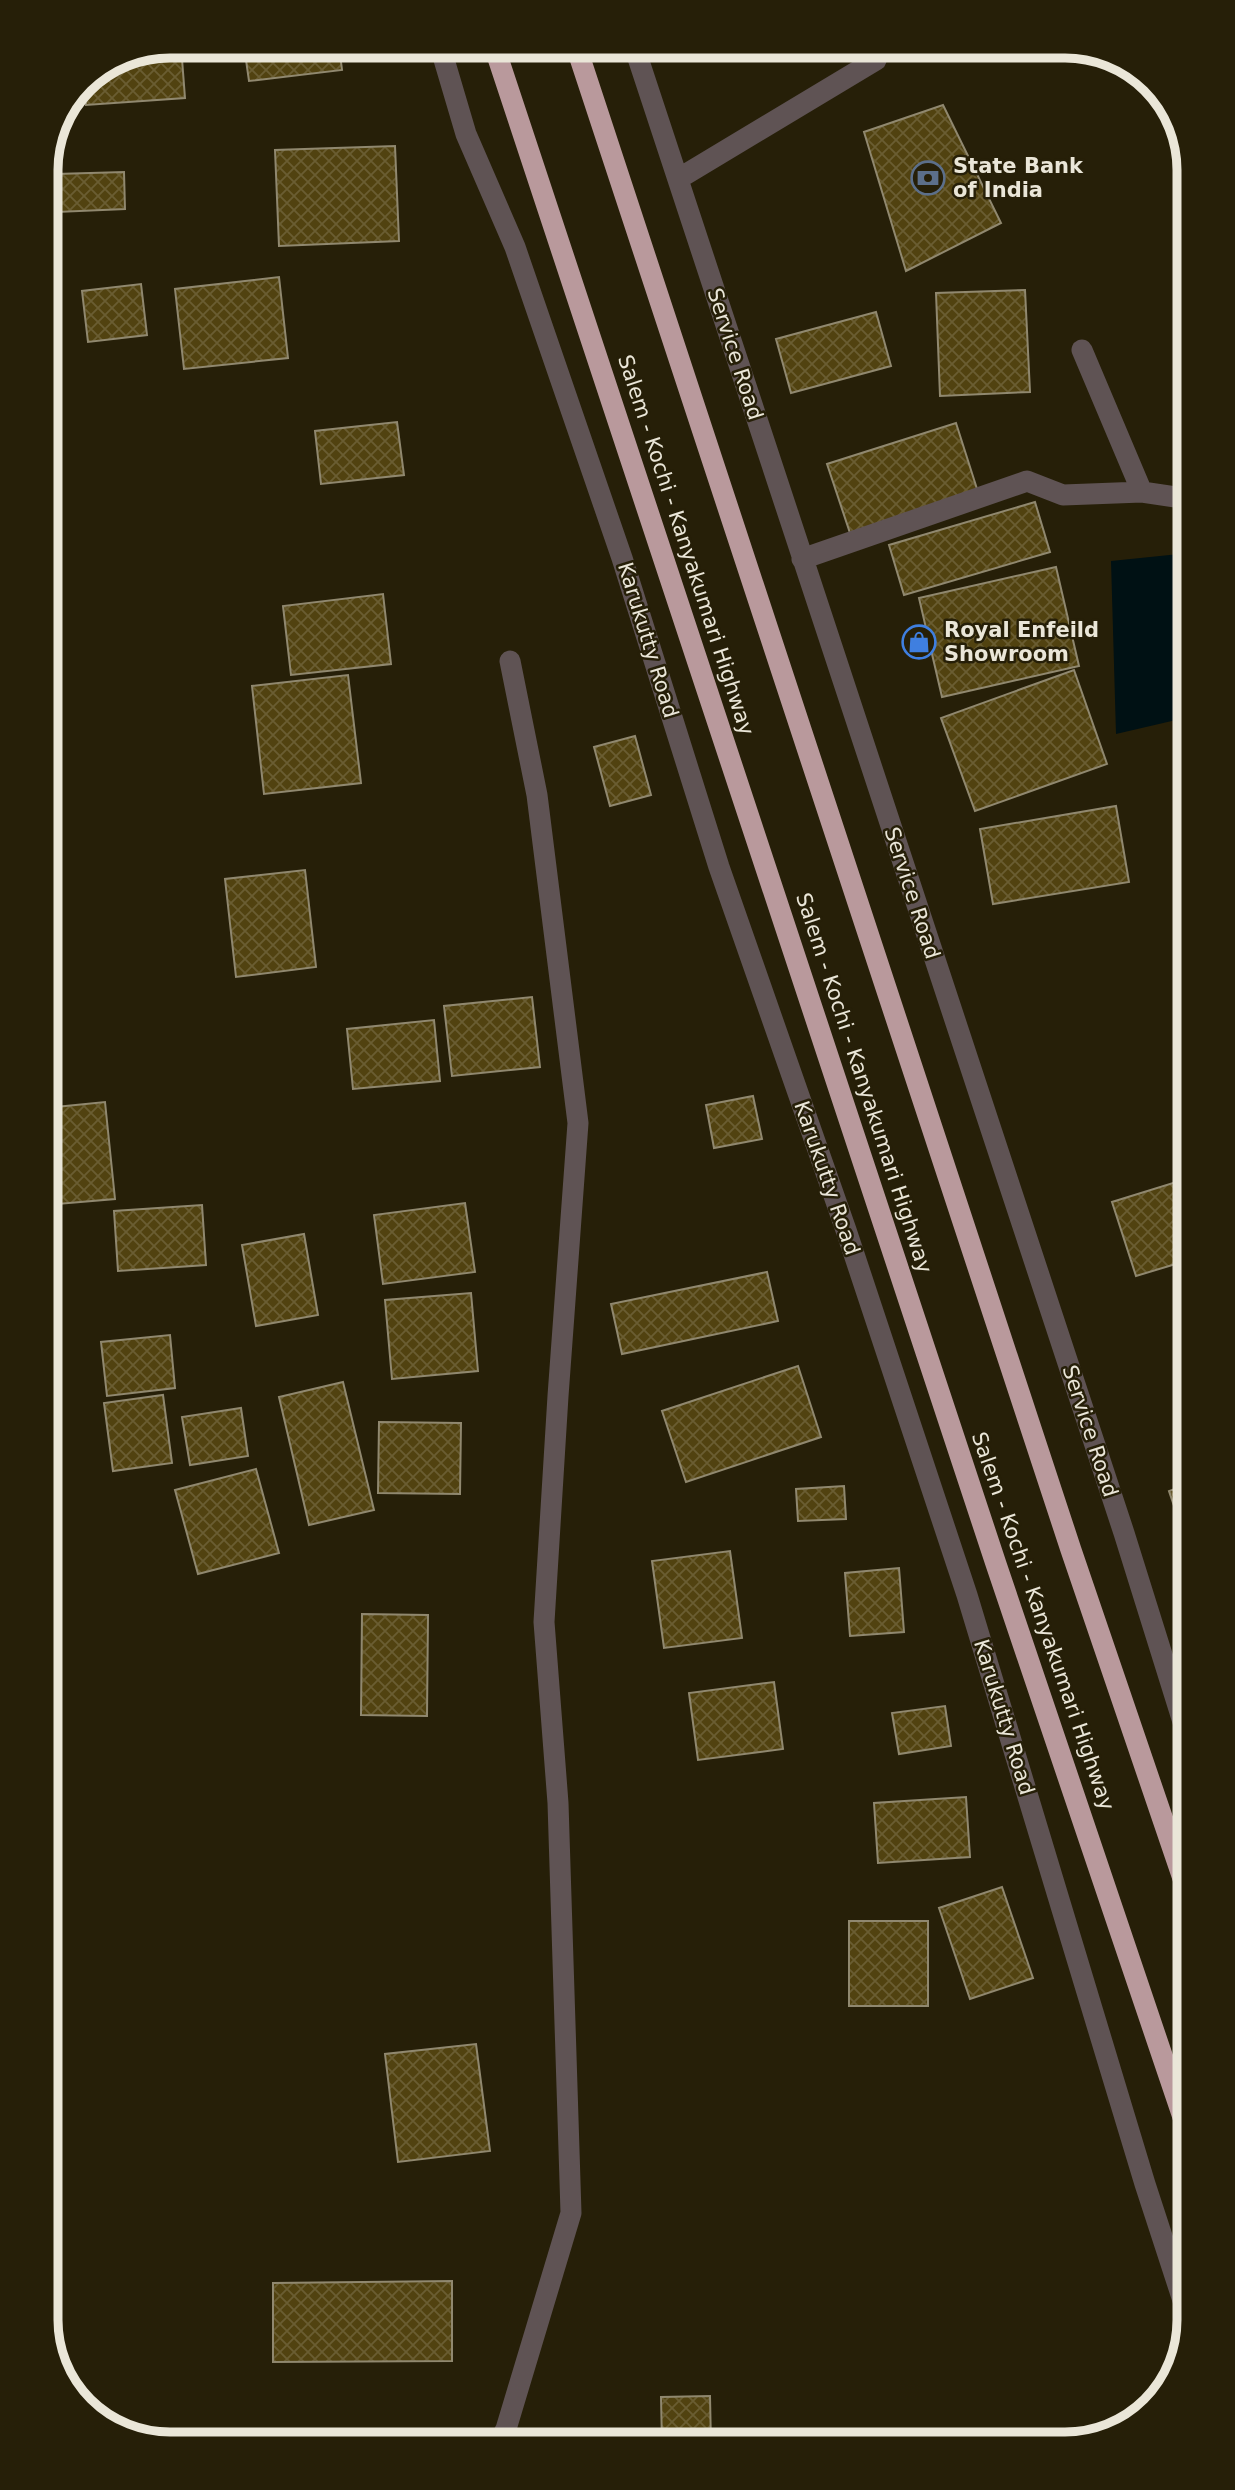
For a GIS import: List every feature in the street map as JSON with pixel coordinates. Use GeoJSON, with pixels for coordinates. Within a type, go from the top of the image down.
{"type":"FeatureCollection","features":[{"type":"Feature","properties":{"kind":"highway","name":"Salem - Kochi - Kanyakumari Highway"},"geometry":{"type":"LineString","coordinates":[[498,58],[992,1551],[1177,2099]]}},
{"type":"Feature","properties":{"kind":"highway"},"geometry":{"type":"LineString","coordinates":[[580,58],[1062,1523],[1177,1861]]}},
{"type":"Feature","properties":{"kind":"street","name":"Karukutty Road"},"geometry":{"type":"LineString","coordinates":[[444,58],[466,134],[515,247],[622,558],[719,867],[841,1217],[958,1569],[1144,2184],[1177,2283]]}},
{"type":"Feature","properties":{"kind":"street","name":"Service Road"},"geometry":{"type":"LineString","coordinates":[[638,58],[1124,1533],[1177,1703]]}},
{"type":"Feature","properties":{"kind":"street"},"geometry":{"type":"LineString","coordinates":[[678,180],[877,58]]}},
{"type":"Feature","properties":{"kind":"street"},"geometry":{"type":"LineString","coordinates":[[1082,350],[1142,492]]}},
{"type":"Feature","properties":{"kind":"street"},"geometry":{"type":"LineString","coordinates":[[802,559],[1027,481],[1063,495],[1142,492],[1177,497]]}},
{"type":"Feature","properties":{"kind":"street"},"geometry":{"type":"LineString","coordinates":[[504,2432],[571,2213],[558,1803],[544,1622],[578,1123],[537,795],[510,661]]}},
{"type":"Feature","properties":{"kind":"shaded area"},"geometry":{"type":"Polygon","coordinates":[[[1177,554],[1177,720],[1116,734],[1111,561],[1177,554]]]}},
{"type":"Feature","properties":{"kind":"building"},"geometry":{"type":"Polygon","coordinates":[[[182,58],[185,98],[86,105],[86,97],[114,73],[155,59],[182,58]]]}},
{"type":"Feature","properties":{"kind":"building"},"geometry":{"type":"Polygon","coordinates":[[[246,58],[340,58],[342,70],[249,81],[246,58]]]}},
{"type":"Feature","properties":{"kind":"building","name":"State Bank of India"},"geometry":{"type":"Polygon","coordinates":[[[943,105],[1001,223],[906,271],[864,132],[943,105]]]}},
{"type":"Feature","properties":{"kind":"building"},"geometry":{"type":"Polygon","coordinates":[[[395,146],[399,241],[279,246],[275,150],[395,146]]]}},
{"type":"Feature","properties":{"kind":"building"},"geometry":{"type":"Polygon","coordinates":[[[124,172],[125,209],[58,212],[58,174],[124,172]]]}},
{"type":"Feature","properties":{"kind":"building"},"geometry":{"type":"Polygon","coordinates":[[[279,277],[288,358],[184,369],[175,289],[279,277]]]}},
{"type":"Feature","properties":{"kind":"building"},"geometry":{"type":"Polygon","coordinates":[[[141,284],[147,335],[88,342],[82,291],[141,284]]]}},
{"type":"Feature","properties":{"kind":"building"},"geometry":{"type":"Polygon","coordinates":[[[1025,290],[1030,392],[940,396],[936,293],[1025,290]]]}},
{"type":"Feature","properties":{"kind":"building"},"geometry":{"type":"Polygon","coordinates":[[[876,312],[891,366],[791,393],[776,339],[876,312]]]}},
{"type":"Feature","properties":{"kind":"building"},"geometry":{"type":"Polygon","coordinates":[[[397,422],[404,475],[321,484],[315,431],[397,422]]]}},
{"type":"Feature","properties":{"kind":"building"},"geometry":{"type":"Polygon","coordinates":[[[956,423],[978,492],[850,533],[827,464],[956,423]]]}},
{"type":"Feature","properties":{"kind":"building"},"geometry":{"type":"Polygon","coordinates":[[[1035,502],[1050,552],[904,595],[889,545],[1035,502]]]}},
{"type":"Feature","properties":{"kind":"building"},"geometry":{"type":"Polygon","coordinates":[[[1056,567],[1079,666],[942,697],[919,598],[1056,567]]]}},
{"type":"Feature","properties":{"kind":"building"},"geometry":{"type":"Polygon","coordinates":[[[383,594],[391,664],[291,675],[283,606],[383,594]]]}},
{"type":"Feature","properties":{"kind":"building"},"geometry":{"type":"Polygon","coordinates":[[[1074,670],[1107,764],[975,811],[941,718],[1074,670]]]}},
{"type":"Feature","properties":{"kind":"building"},"geometry":{"type":"Polygon","coordinates":[[[348,675],[361,783],[264,794],[252,686],[348,675]]]}},
{"type":"Feature","properties":{"kind":"building"},"geometry":{"type":"Polygon","coordinates":[[[635,736],[651,795],[610,806],[594,747],[635,736]]]}},
{"type":"Feature","properties":{"kind":"building"},"geometry":{"type":"Polygon","coordinates":[[[1116,806],[1129,882],[993,904],[980,829],[1116,806]]]}},
{"type":"Feature","properties":{"kind":"building"},"geometry":{"type":"Polygon","coordinates":[[[305,870],[316,967],[236,977],[225,879],[305,870]]]}},
{"type":"Feature","properties":{"kind":"building"},"geometry":{"type":"Polygon","coordinates":[[[532,997],[540,1067],[452,1076],[444,1006],[532,997]]]}},
{"type":"Feature","properties":{"kind":"building"},"geometry":{"type":"Polygon","coordinates":[[[434,1020],[440,1081],[353,1089],[347,1029],[434,1020]]]}},
{"type":"Feature","properties":{"kind":"building"},"geometry":{"type":"Polygon","coordinates":[[[753,1096],[762,1139],[714,1148],[706,1105],[753,1096]]]}},
{"type":"Feature","properties":{"kind":"building"},"geometry":{"type":"Polygon","coordinates":[[[105,1102],[115,1199],[58,1204],[58,1107],[105,1102]]]}},
{"type":"Feature","properties":{"kind":"building"},"geometry":{"type":"Polygon","coordinates":[[[1177,1182],[1177,1264],[1136,1276],[1112,1202],[1177,1182]]]}},
{"type":"Feature","properties":{"kind":"building"},"geometry":{"type":"Polygon","coordinates":[[[465,1203],[475,1272],[383,1284],[374,1215],[465,1203]]]}},
{"type":"Feature","properties":{"kind":"building"},"geometry":{"type":"Polygon","coordinates":[[[202,1205],[206,1265],[118,1271],[114,1211],[202,1205]]]}},
{"type":"Feature","properties":{"kind":"building"},"geometry":{"type":"Polygon","coordinates":[[[304,1234],[318,1315],[256,1326],[242,1245],[304,1234]]]}},
{"type":"Feature","properties":{"kind":"building"},"geometry":{"type":"Polygon","coordinates":[[[767,1272],[778,1321],[622,1354],[611,1304],[767,1272]]]}},
{"type":"Feature","properties":{"kind":"building"},"geometry":{"type":"Polygon","coordinates":[[[471,1293],[478,1371],[392,1379],[385,1300],[471,1293]]]}},
{"type":"Feature","properties":{"kind":"building"},"geometry":{"type":"Polygon","coordinates":[[[170,1335],[175,1388],[107,1396],[101,1342],[170,1335]]]}},
{"type":"Feature","properties":{"kind":"building"},"geometry":{"type":"Polygon","coordinates":[[[798,1366],[821,1437],[686,1482],[662,1411],[798,1366]]]}},
{"type":"Feature","properties":{"kind":"building"},"geometry":{"type":"Polygon","coordinates":[[[343,1382],[374,1510],[309,1525],[279,1397],[343,1382]]]}},
{"type":"Feature","properties":{"kind":"building"},"geometry":{"type":"Polygon","coordinates":[[[163,1395],[172,1463],[113,1471],[104,1403],[163,1395]]]}},
{"type":"Feature","properties":{"kind":"building"},"geometry":{"type":"Polygon","coordinates":[[[241,1408],[248,1456],[190,1465],[182,1417],[241,1408]]]}},
{"type":"Feature","properties":{"kind":"building"},"geometry":{"type":"Polygon","coordinates":[[[379,1422],[461,1423],[460,1494],[378,1493],[379,1422]]]}},
{"type":"Feature","properties":{"kind":"building"},"geometry":{"type":"Polygon","coordinates":[[[256,1469],[279,1553],[198,1574],[175,1490],[256,1469]]]}},
{"type":"Feature","properties":{"kind":"building"},"geometry":{"type":"Polygon","coordinates":[[[844,1486],[846,1519],[798,1521],[796,1489],[844,1486]]]}},
{"type":"Feature","properties":{"kind":"building"},"geometry":{"type":"Polygon","coordinates":[[[1177,1488],[1177,1515],[1169,1491],[1177,1488]]]}},
{"type":"Feature","properties":{"kind":"building"},"geometry":{"type":"Polygon","coordinates":[[[730,1551],[742,1638],[664,1648],[652,1561],[730,1551]]]}},
{"type":"Feature","properties":{"kind":"building"},"geometry":{"type":"Polygon","coordinates":[[[899,1568],[904,1632],[850,1636],[845,1573],[899,1568]]]}},
{"type":"Feature","properties":{"kind":"building"},"geometry":{"type":"Polygon","coordinates":[[[362,1614],[428,1615],[427,1716],[361,1715],[362,1614]]]}},
{"type":"Feature","properties":{"kind":"building"},"geometry":{"type":"Polygon","coordinates":[[[774,1682],[783,1749],[698,1760],[689,1693],[774,1682]]]}},
{"type":"Feature","properties":{"kind":"building"},"geometry":{"type":"Polygon","coordinates":[[[945,1706],[951,1746],[899,1754],[892,1713],[945,1706]]]}},
{"type":"Feature","properties":{"kind":"building"},"geometry":{"type":"Polygon","coordinates":[[[966,1797],[970,1857],[878,1863],[874,1803],[966,1797]]]}},
{"type":"Feature","properties":{"kind":"building"},"geometry":{"type":"Polygon","coordinates":[[[1002,1887],[1033,1978],[970,1999],[939,1908],[1002,1887]]]}},
{"type":"Feature","properties":{"kind":"building"},"geometry":{"type":"Polygon","coordinates":[[[849,1921],[928,1921],[928,2006],[849,2006],[849,1921]]]}},
{"type":"Feature","properties":{"kind":"building"},"geometry":{"type":"Polygon","coordinates":[[[476,2044],[490,2151],[398,2162],[385,2054],[476,2044]]]}},
{"type":"Feature","properties":{"kind":"building"},"geometry":{"type":"Polygon","coordinates":[[[452,2281],[452,2361],[273,2362],[273,2283],[452,2281]]]}},
{"type":"Feature","properties":{"kind":"building"},"geometry":{"type":"Polygon","coordinates":[[[710,2396],[711,2432],[662,2432],[661,2397],[710,2396]]]}},
{"type":"Feature","properties":{"kind":"place","name":"State Bank of India"},"geometry":{"type":"Point","coordinates":[928,178]}},
{"type":"Feature","properties":{"kind":"place","name":"Royal Enfeild Showroom"},"geometry":{"type":"Point","coordinates":[919,642]}}]}
